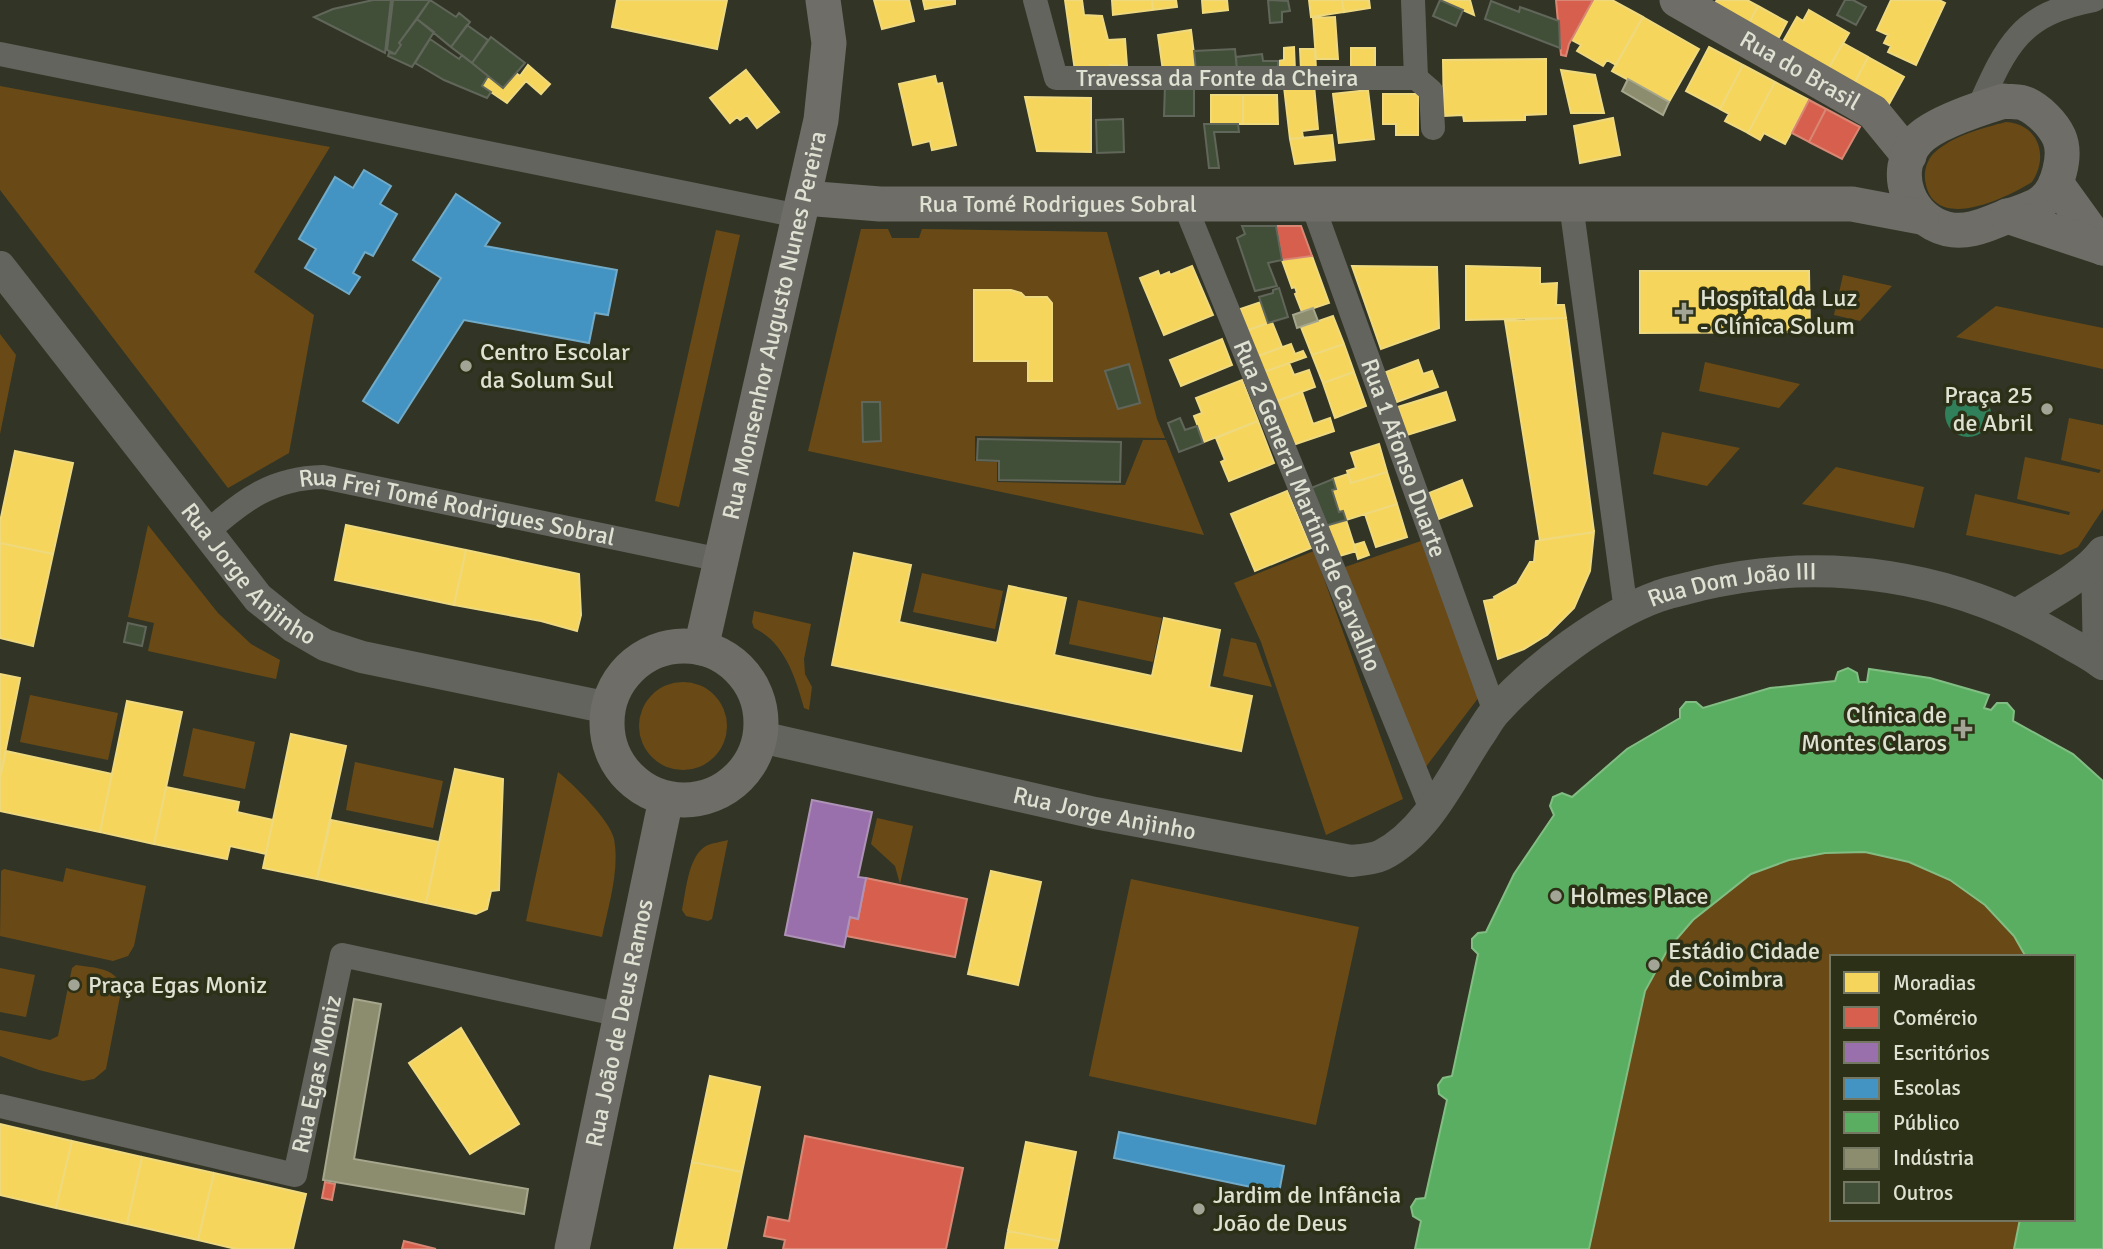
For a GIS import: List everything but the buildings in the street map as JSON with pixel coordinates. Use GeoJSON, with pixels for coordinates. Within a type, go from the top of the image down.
{"type":"FeatureCollection","features":[{"type":"Feature","properties":{"kind":"main road","name":"Rua Monsenhor Augusto Nunes Pereira"},"geometry":{"type":"LineString","coordinates":[[701,648],[821,120],[829,43],[823,0]]}},
{"type":"Feature","properties":{"kind":"main road","name":"Rua do Brasil"},"geometry":{"type":"LineString","coordinates":[[1677,0],[1873,112],[1906,164],[1909,200],[1921,217]]}},
{"type":"Feature","properties":{"kind":"main road"},"geometry":{"type":"LineString","coordinates":[[1852,204],[1906,164],[1918,140],[1944,123],[2004,102],[2025,103],[2049,120],[2060,139],[2061,166],[2056,183],[2043,202],[1960,232],[1937,226],[1921,217]]}},
{"type":"Feature","properties":{"kind":"main road"},"geometry":{"type":"LineString","coordinates":[[2056,183],[2103,248]]}},
{"type":"Feature","properties":{"kind":"main road","name":"Rua Tomé Rodrigues Sobral"},"geometry":{"type":"LineString","coordinates":[[802,207],[880,204],[1184,203],[1852,204],[1921,217]]}},
{"type":"Feature","properties":{"kind":"main road"},"geometry":{"type":"LineString","coordinates":[[2007,216],[2103,248]]}},
{"type":"Feature","properties":{"kind":"main road"},"geometry":{"type":"LineString","coordinates":[[677,647],[701,648],[723,657],[742,672],[754,691],[761,714],[761,737],[752,761],[737,780],[716,794],[691,800],[666,799],[643,789],[625,772],[613,751],[607,729],[608,708],[617,685],[633,666],[653,653],[677,647]]}},
{"type":"Feature","properties":{"kind":"main road","name":"Rua João de Deus Ramos"},"geometry":{"type":"LineString","coordinates":[[572,1249],[666,799]]}},
{"type":"Feature","properties":{"kind":"street","name":"Travessa da Fonte da Cheira"},"geometry":{"type":"LineString","coordinates":[[1035,0],[1056,78],[1416,78]]}},
{"type":"Feature","properties":{"kind":"street"},"geometry":{"type":"LineString","coordinates":[[1413,0],[1416,78],[1430,91],[1433,128]]}},
{"type":"Feature","properties":{"kind":"street"},"geometry":{"type":"LineString","coordinates":[[1979,109],[2003,58],[2015,38],[2029,23],[2068,5],[2094,0]]}},
{"type":"Feature","properties":{"kind":"street"},"geometry":{"type":"LineString","coordinates":[[0,54],[802,207]]}},
{"type":"Feature","properties":{"kind":"street","name":"Rua 2 General Martins de Carvalho"},"geometry":{"type":"LineString","coordinates":[[1184,203],[1431,809]]}},
{"type":"Feature","properties":{"kind":"street","name":"Rua 1 Afonso Duarte"},"geometry":{"type":"LineString","coordinates":[[1312,204],[1494,712]]}},
{"type":"Feature","properties":{"kind":"street"},"geometry":{"type":"LineString","coordinates":[[1571,204],[1626,611]]}},
{"type":"Feature","properties":{"kind":"street","name":"Rua Jorge Anjinho"},"geometry":{"type":"LineString","coordinates":[[0,267],[258,598],[294,628],[326,645],[362,657],[608,708]]}},
{"type":"Feature","properties":{"kind":"street","name":"Rua Frei Tomé Rodrigues Sobral"},"geometry":{"type":"LineString","coordinates":[[206,533],[236,506],[255,495],[289,480],[323,477],[721,560]]}},
{"type":"Feature","properties":{"kind":"street"},"geometry":{"type":"LineString","coordinates":[[2018,614],[2100,556]]}},
{"type":"Feature","properties":{"kind":"street"},"geometry":{"type":"LineString","coordinates":[[2100,556],[2101,662]]}},
{"type":"Feature","properties":{"kind":"street","name":"Rua Dom João III"},"geometry":{"type":"LineString","coordinates":[[1431,809],[1494,712],[1555,657],[1626,611],[1660,595],[1712,583],[1806,570],[1859,573],[1949,589],[2018,614],[2101,662]]}},
{"type":"Feature","properties":{"kind":"street","name":"Rua Jorge Anjinho"},"geometry":{"type":"LineString","coordinates":[[761,737],[1095,813],[1351,862],[1380,856],[1410,836],[1431,809]]}},
{"type":"Feature","properties":{"kind":"street","name":"Rua Egas Moniz"},"geometry":{"type":"LineString","coordinates":[[0,1105],[295,1175],[342,955],[621,1015]]}},
{"type":"Feature","properties":{"kind":"shaded area"},"geometry":{"type":"Polygon","coordinates":[[[0,86],[330,147],[254,272],[314,315],[289,453],[228,488],[0,190],[0,86]]]}},
{"type":"Feature","properties":{"kind":"shaded area"},"geometry":{"type":"Polygon","coordinates":[[[2006,122],[2026,129],[2038,143],[2040,162],[2032,182],[2006,196],[1973,207],[1944,207],[1933,199],[1925,177],[1927,164],[1933,154],[1958,138],[2006,122]]]}},
{"type":"Feature","properties":{"kind":"shaded area"},"geometry":{"type":"Polygon","coordinates":[[[861,229],[888,229],[892,238],[919,238],[922,229],[1107,232],[1157,419],[1165,438],[975,436],[975,461],[997,462],[997,482],[1125,485],[1143,440],[1166,440],[1204,535],[808,451],[861,229]]]}},
{"type":"Feature","properties":{"kind":"shaded area"},"geometry":{"type":"Polygon","coordinates":[[[716,230],[740,235],[679,507],[655,501],[716,230]]]}},
{"type":"Feature","properties":{"kind":"shaded area"},"geometry":{"type":"Polygon","coordinates":[[[1843,275],[1892,286],[1860,321],[1834,315],[1843,275]]]}},
{"type":"Feature","properties":{"kind":"shaded area"},"geometry":{"type":"Polygon","coordinates":[[[1996,306],[2103,328],[2103,369],[1956,337],[1996,306]]]}},
{"type":"Feature","properties":{"kind":"shaded area"},"geometry":{"type":"Polygon","coordinates":[[[0,334],[16,355],[0,434],[0,334]]]}},
{"type":"Feature","properties":{"kind":"shaded area"},"geometry":{"type":"Polygon","coordinates":[[[1705,362],[1800,384],[1779,408],[1699,391],[1705,362]]]}},
{"type":"Feature","properties":{"kind":"shaded area"},"geometry":{"type":"Polygon","coordinates":[[[1968,391],[1984,398],[1991,414],[1984,430],[1968,437],[1952,430],[1945,414],[1952,398],[1968,391]]]}},
{"type":"Feature","properties":{"kind":"shaded area"},"geometry":{"type":"Polygon","coordinates":[[[2069,418],[2103,425],[2103,509],[2078,547],[2061,555],[1966,535],[1975,494],[2069,515],[2070,512],[2017,499],[2025,457],[2099,473],[2101,470],[2061,460],[2069,418]]]}},
{"type":"Feature","properties":{"kind":"shaded area"},"geometry":{"type":"Polygon","coordinates":[[[1662,432],[1740,448],[1707,486],[1653,474],[1662,432]]]}},
{"type":"Feature","properties":{"kind":"shaded area"},"geometry":{"type":"Polygon","coordinates":[[[1836,467],[1924,487],[1914,528],[1802,504],[1836,467]]]}},
{"type":"Feature","properties":{"kind":"shaded area"},"geometry":{"type":"Polygon","coordinates":[[[148,525],[218,613],[251,644],[280,660],[276,679],[148,651],[154,623],[128,617],[148,525]]]}},
{"type":"Feature","properties":{"kind":"shaded area"},"geometry":{"type":"Polygon","coordinates":[[[1421,541],[1479,697],[1425,768],[1342,568],[1421,541]]]}},
{"type":"Feature","properties":{"kind":"shaded area"},"geometry":{"type":"Polygon","coordinates":[[[1314,551],[1403,799],[1326,835],[1261,642],[1234,583],[1314,551]]]}},
{"type":"Feature","properties":{"kind":"shaded area"},"geometry":{"type":"Polygon","coordinates":[[[922,573],[1003,591],[995,629],[913,612],[922,573]]]}},
{"type":"Feature","properties":{"kind":"shaded area"},"geometry":{"type":"Polygon","coordinates":[[[1078,600],[1162,618],[1153,662],[1069,644],[1078,600]]]}},
{"type":"Feature","properties":{"kind":"shaded area"},"geometry":{"type":"Polygon","coordinates":[[[754,611],[811,624],[804,659],[805,674],[812,687],[809,710],[804,708],[788,662],[774,642],[754,628],[754,611]]]}},
{"type":"Feature","properties":{"kind":"shaded area"},"geometry":{"type":"Polygon","coordinates":[[[1231,638],[1256,643],[1272,687],[1223,676],[1231,638]]]}},
{"type":"Feature","properties":{"kind":"shaded area","name":"Estádio Cidade de Coimbra"},"geometry":{"type":"Polygon","coordinates":[[[1848,668],[1857,673],[1860,682],[1867,682],[1869,669],[1930,678],[1989,695],[1984,708],[1990,710],[1997,703],[2014,711],[2014,721],[2073,754],[2103,781],[2103,1249],[1415,1249],[1421,1221],[1413,1216],[1411,1207],[1416,1199],[1425,1197],[1447,1100],[1439,1094],[1438,1085],[1443,1078],[1452,1076],[1478,954],[1472,948],[1472,939],[1478,933],[1487,932],[1572,797],[1680,718],[1680,709],[1686,702],[1696,702],[1703,708],[1770,688],[1835,681],[1838,672],[1848,668]]]}},
{"type":"Feature","properties":{"kind":"shaded area"},"geometry":{"type":"Polygon","coordinates":[[[683,682],[700,686],[714,695],[723,709],[727,726],[723,743],[714,757],[700,766],[683,770],[666,766],[652,757],[643,743],[639,726],[643,709],[652,695],[666,686],[683,682]]]}},
{"type":"Feature","properties":{"kind":"shaded area"},"geometry":{"type":"Polygon","coordinates":[[[30,695],[118,713],[108,760],[20,742],[30,695]]]}},
{"type":"Feature","properties":{"kind":"shaded area"},"geometry":{"type":"Polygon","coordinates":[[[193,728],[255,742],[245,789],[183,776],[193,728]]]}},
{"type":"Feature","properties":{"kind":"shaded area"},"geometry":{"type":"Polygon","coordinates":[[[355,762],[443,781],[433,828],[346,810],[355,762]]]}},
{"type":"Feature","properties":{"kind":"shaded area"},"geometry":{"type":"Polygon","coordinates":[[[558,772],[606,822],[614,839],[616,863],[602,937],[526,921],[558,772]]]}},
{"type":"Feature","properties":{"kind":"shaded area"},"geometry":{"type":"Polygon","coordinates":[[[877,818],[913,826],[900,884],[895,866],[871,844],[877,818]]]}},
{"type":"Feature","properties":{"kind":"shaded area"},"geometry":{"type":"Polygon","coordinates":[[[728,840],[712,919],[708,921],[686,916],[682,910],[695,858],[706,846],[728,840]]]}},
{"type":"Feature","properties":{"kind":"shaded area"},"geometry":{"type":"Polygon","coordinates":[[[66,868],[146,886],[134,946],[128,956],[113,961],[0,936],[1,871],[4,869],[63,882],[66,868]]]}},
{"type":"Feature","properties":{"kind":"shaded area"},"geometry":{"type":"Polygon","coordinates":[[[1131,879],[1359,927],[1316,1125],[1089,1076],[1131,879]]]}},
{"type":"Feature","properties":{"kind":"shaded area"},"geometry":{"type":"Polygon","coordinates":[[[76,965],[109,972],[122,986],[106,1069],[94,1079],[83,1081],[39,1070],[0,1056],[0,1030],[50,1040],[58,1036],[72,968],[76,965]]]}},
{"type":"Feature","properties":{"kind":"shaded area"},"geometry":{"type":"Polygon","coordinates":[[[0,968],[35,975],[26,1017],[0,1012],[0,968]]]}},
{"type":"Feature","properties":{"kind":"place","name":"Hospital da Luz - Clínica Solum"},"geometry":{"type":"Point","coordinates":[1684,312]}},
{"type":"Feature","properties":{"kind":"place","name":"Centro Escolar da Solum Sul"},"geometry":{"type":"Point","coordinates":[466,366]}},
{"type":"Feature","properties":{"kind":"place","name":"Praça 25 de Abril"},"geometry":{"type":"Point","coordinates":[2047,409]}},
{"type":"Feature","properties":{"kind":"place","name":"Clínica de Montes Claros"},"geometry":{"type":"Point","coordinates":[1963,729]}},
{"type":"Feature","properties":{"kind":"place","name":"Holmes Place"},"geometry":{"type":"Point","coordinates":[1556,896]}},
{"type":"Feature","properties":{"kind":"place","name":"Estádio Cidade de Coimbra"},"geometry":{"type":"Point","coordinates":[1654,965]}},
{"type":"Feature","properties":{"kind":"place","name":"Praça Egas Moniz"},"geometry":{"type":"Point","coordinates":[74,985]}},
{"type":"Feature","properties":{"kind":"place","name":"Jardim de Infância João de Deus"},"geometry":{"type":"Point","coordinates":[1199,1209]}}]}
